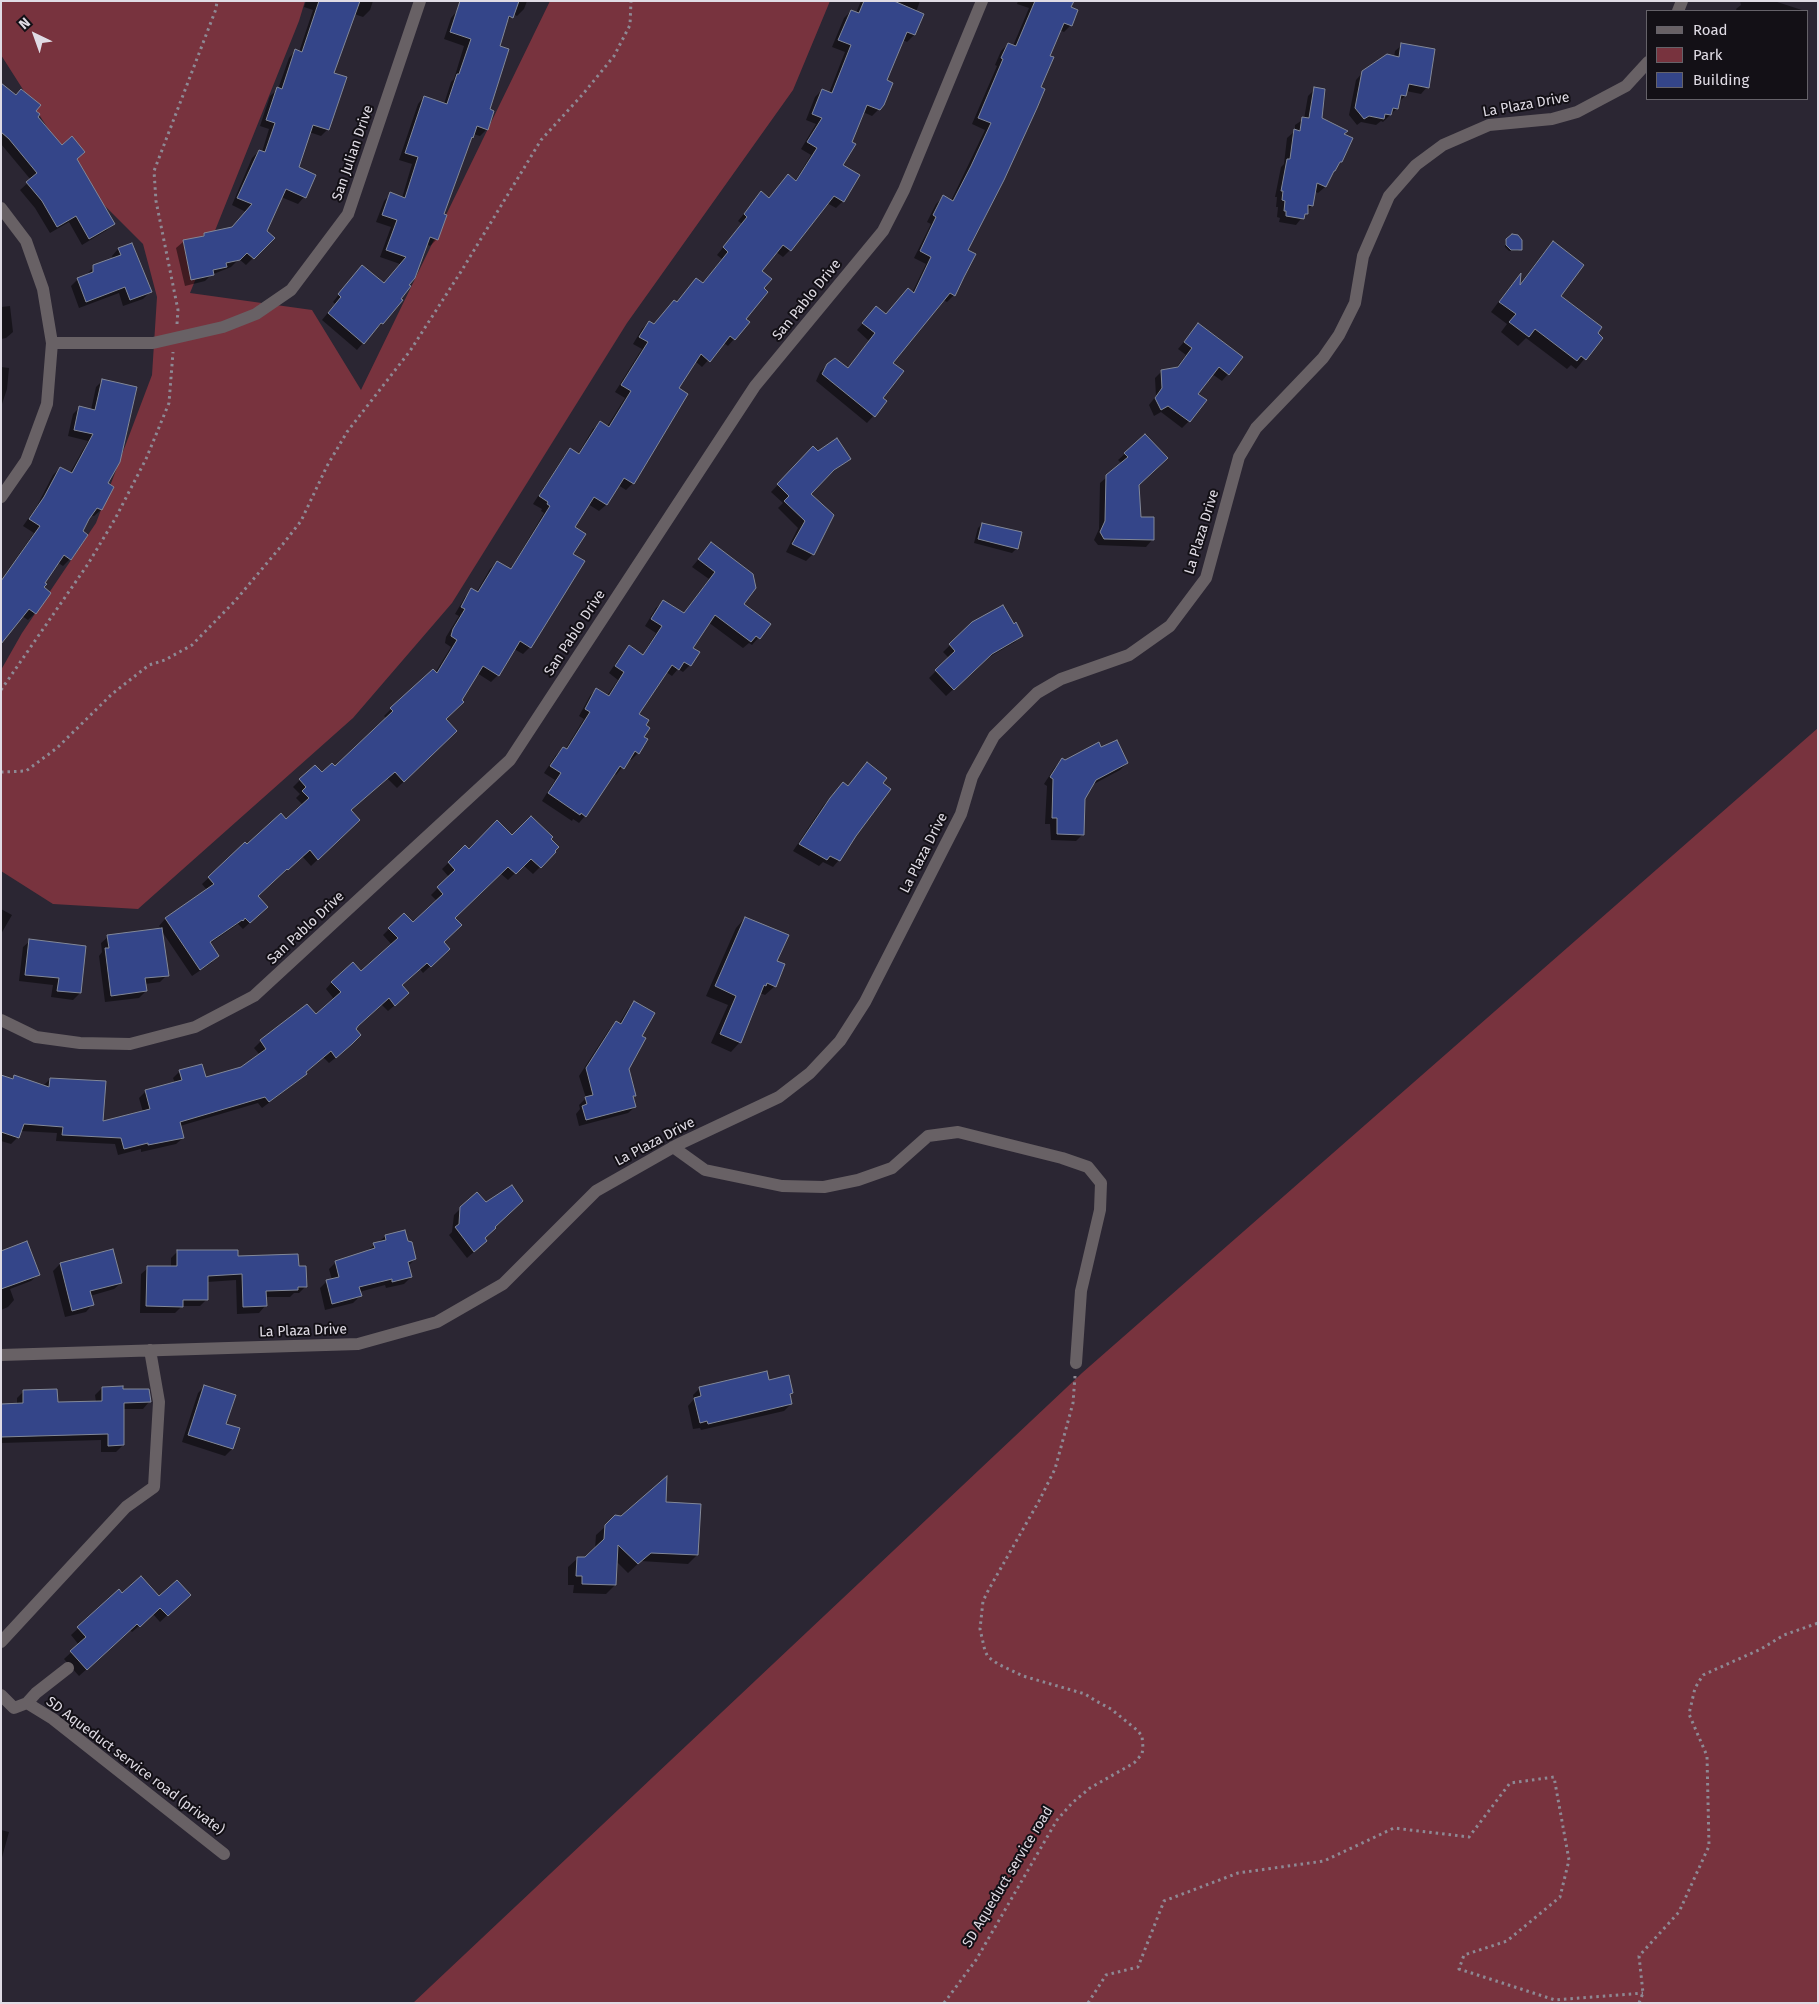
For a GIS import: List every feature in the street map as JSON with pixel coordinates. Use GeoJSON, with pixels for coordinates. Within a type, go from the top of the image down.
{"type":"FeatureCollection","features":[{"type":"Feature","properties":{"kind":"street","name":"San Julian Drive"},"geometry":{"type":"LineString","coordinates":[[52,343],[152,343],[224,327],[256,314],[292,290],[348,214],[420,1]]}},
{"type":"Feature","properties":{"kind":"street","name":"San Pablo Drive"},"geometry":{"type":"LineString","coordinates":[[1,1020],[36,1036],[80,1043],[130,1044],[195,1028],[254,996],[510,760],[755,386],[883,230],[904,190],[982,1]]}},
{"type":"Feature","properties":{"kind":"street","name":"La Plaza Drive"},"geometry":{"type":"LineString","coordinates":[[1,1354],[358,1344],[437,1322],[503,1284],[596,1191],[673,1147],[779,1097],[810,1073],[840,1041],[866,1002],[956,823],[972,777],[994,736],[1037,693],[1061,679],[1129,655],[1170,626],[1206,578],[1240,457],[1256,428],[1323,358],[1339,335],[1355,302],[1363,256],[1389,196],[1416,165],[1443,144],[1489,125],[1552,118],[1577,112],[1626,86],[1646,64]]}},
{"type":"Feature","properties":{"kind":"street"},"geometry":{"type":"LineString","coordinates":[[1,208],[26,241],[43,289],[52,343],[47,404],[26,461],[1,498]]}},
{"type":"Feature","properties":{"kind":"street"},"geometry":{"type":"LineString","coordinates":[[673,1147],[705,1170],[782,1186],[824,1187],[858,1180],[892,1168],[928,1136],[958,1132],[1062,1158],[1088,1167],[1101,1183],[1100,1210],[1081,1291],[1076,1363]]}},
{"type":"Feature","properties":{"kind":"street"},"geometry":{"type":"LineString","coordinates":[[1,1642],[126,1507],[154,1487],[159,1402],[150,1350]]}},
{"type":"Feature","properties":{"kind":"street"},"geometry":{"type":"LineString","coordinates":[[1,1695],[14,1708],[27,1703],[36,1693],[68,1668]]}},
{"type":"Feature","properties":{"kind":"street","name":"SD Aqueduct service road (private)"},"geometry":{"type":"LineString","coordinates":[[27,1703],[53,1719],[224,1854]]}},
{"type":"Feature","properties":{"kind":"path"},"geometry":{"type":"LineString","coordinates":[[1,772],[26,772],[57,748],[112,694],[149,666],[165,660],[192,645],[235,601],[283,544],[301,521],[327,466],[347,432],[410,350],[462,270],[541,140],[584,94],[614,56],[630,25],[631,1]]}},
{"type":"Feature","properties":{"kind":"path","name":"SD Aqueduct service road"},"geometry":{"type":"LineString","coordinates":[[944,2003],[976,1960],[1057,1820],[1072,1803],[1090,1788],[1134,1763],[1142,1754],[1142,1736],[1116,1713],[1085,1694],[1023,1676],[988,1657],[985,1652],[980,1629],[983,1601],[988,1589],[1039,1501],[1055,1469],[1073,1402],[1076,1363]]}},
{"type":"Feature","properties":{"kind":"path"},"geometry":{"type":"LineString","coordinates":[[1638,2003],[1642,1993],[1639,1956],[1679,1912],[1709,1846],[1707,1756],[1689,1714],[1696,1688],[1703,1676],[1761,1649],[1784,1635],[1818,1623]]}},
{"type":"Feature","properties":{"kind":"path"},"geometry":{"type":"LineString","coordinates":[[1088,2003],[1106,1975],[1138,1967],[1164,1901],[1238,1873],[1324,1861],[1394,1828],[1469,1837],[1510,1783],[1554,1777],[1569,1860],[1560,1897],[1507,1941],[1464,1955],[1459,1969],[1555,2000],[1642,1993]]}},
{"type":"Feature","properties":{"kind":"green space"},"geometry":{"type":"Polygon","coordinates":[[[1,1],[305,1],[299,21],[190,293],[312,310],[361,390],[550,1],[830,1],[793,90],[627,323],[452,603],[353,718],[138,909],[53,904],[1,871],[1,670],[22,633],[96,523],[152,375],[157,297],[143,244],[84,185],[1,55],[1,1]]]}},
{"type":"Feature","properties":{"kind":"green space"},"geometry":{"type":"Polygon","coordinates":[[[1818,728],[1818,2003],[413,2003],[1082,1373],[1818,728]]]}},
{"type":"Feature","properties":{"kind":"building"},"geometry":{"type":"Polygon","coordinates":[[[319,1],[360,1],[334,73],[347,77],[329,130],[313,125],[299,167],[316,175],[306,198],[286,189],[267,231],[275,238],[254,259],[247,253],[240,260],[226,263],[227,267],[213,270],[214,275],[191,280],[183,240],[204,236],[204,233],[232,227],[252,204],[237,198],[259,150],[265,152],[275,123],[266,120],[277,87],[282,89],[295,49],[302,52],[319,1]]]}},
{"type":"Feature","properties":{"kind":"building"},"geometry":{"type":"Polygon","coordinates":[[[460,1],[519,1],[513,18],[509,16],[500,46],[509,49],[490,109],[494,111],[488,130],[477,126],[472,137],[444,214],[447,215],[438,240],[430,237],[415,278],[401,299],[403,300],[364,344],[328,313],[341,297],[338,294],[362,265],[384,283],[406,257],[386,250],[397,220],[382,215],[390,192],[405,198],[418,157],[405,153],[424,96],[447,104],[457,74],[459,74],[471,39],[450,32],[460,1]]]}},
{"type":"Feature","properties":{"kind":"building"},"geometry":{"type":"Polygon","coordinates":[[[864,1],[894,1],[924,14],[915,35],[907,32],[887,80],[893,83],[884,105],[880,110],[867,105],[852,142],[856,144],[843,165],[860,175],[844,202],[834,196],[791,251],[783,245],[762,271],[772,279],[764,288],[768,292],[746,319],[750,322],[735,340],[730,336],[710,362],[701,354],[679,388],[688,394],[634,484],[624,478],[607,505],[594,497],[575,527],[586,534],[573,554],[585,561],[531,648],[520,641],[499,676],[483,666],[462,700],[464,702],[446,719],[457,731],[404,782],[395,772],[351,810],[360,820],[318,860],[310,850],[287,869],[258,896],[268,907],[250,923],[245,918],[210,942],[219,956],[200,970],[165,918],[214,884],[208,877],[245,842],[247,844],[281,813],[286,819],[309,798],[302,791],[306,787],[299,779],[315,765],[322,772],[332,763],[335,766],[393,711],[390,708],[433,669],[437,673],[457,640],[451,636],[465,609],[461,607],[471,588],[478,592],[497,561],[511,569],[550,506],[547,504],[548,502],[539,496],[570,448],[579,454],[600,421],[609,427],[631,391],[621,385],[648,342],[639,337],[649,321],[654,324],[674,300],[677,302],[696,278],[703,283],[728,252],[723,247],[747,217],[744,214],[761,191],[769,198],[788,174],[796,181],[817,148],[807,142],[822,118],[812,114],[822,89],[832,93],[851,45],[838,40],[851,10],[859,13],[864,1]]]}},
{"type":"Feature","properties":{"kind":"building"},"geometry":{"type":"Polygon","coordinates":[[[1035,1],[1074,1],[1071,7],[1078,10],[1072,26],[1064,23],[1050,56],[1054,57],[1041,87],[1045,89],[1037,108],[1004,180],[968,250],[976,254],[955,296],[950,293],[893,363],[904,371],[883,398],[887,401],[875,417],[822,374],[827,364],[835,358],[848,368],[875,333],[862,323],[876,306],[886,314],[908,288],[914,293],[931,257],[920,251],[936,217],[933,215],[943,195],[953,201],[971,166],[991,123],[978,118],[1003,59],[1001,58],[1008,43],[1016,46],[1035,1]]]}},
{"type":"Feature","properties":{"kind":"building"},"geometry":{"type":"Polygon","coordinates":[[[1401,43],[1435,49],[1429,88],[1409,84],[1406,96],[1401,95],[1398,109],[1393,108],[1391,115],[1385,114],[1384,119],[1369,116],[1364,119],[1355,108],[1362,71],[1387,54],[1399,57],[1401,43]]]}},
{"type":"Feature","properties":{"kind":"building"},"geometry":{"type":"Polygon","coordinates":[[[1,83],[16,95],[21,89],[41,105],[36,111],[40,114],[38,117],[62,145],[72,136],[85,152],[77,159],[115,224],[89,239],[76,216],[57,227],[42,201],[26,182],[37,173],[1,132],[1,83]]]}},
{"type":"Feature","properties":{"kind":"building"},"geometry":{"type":"Polygon","coordinates":[[[1314,87],[1325,89],[1322,118],[1348,131],[1344,134],[1353,138],[1342,162],[1334,171],[1326,187],[1317,183],[1313,206],[1308,205],[1308,214],[1305,214],[1304,219],[1286,216],[1286,211],[1284,211],[1285,201],[1282,200],[1283,191],[1281,191],[1287,159],[1290,159],[1294,129],[1300,131],[1302,117],[1309,118],[1314,87]]]}},
{"type":"Feature","properties":{"kind":"building"},"geometry":{"type":"Polygon","coordinates":[[[1512,234],[1518,235],[1522,240],[1522,250],[1511,250],[1506,245],[1506,239],[1512,234]]]}},
{"type":"Feature","properties":{"kind":"building"},"geometry":{"type":"Polygon","coordinates":[[[1553,241],[1584,265],[1561,296],[1602,327],[1598,333],[1603,338],[1586,360],[1581,356],[1577,361],[1535,329],[1529,337],[1509,322],[1516,314],[1499,302],[1521,273],[1520,285],[1553,241]]]}},
{"type":"Feature","properties":{"kind":"building"},"geometry":{"type":"Polygon","coordinates":[[[132,243],[152,292],[130,300],[125,287],[86,302],[77,278],[93,272],[93,265],[121,255],[118,248],[132,243]]]}},
{"type":"Feature","properties":{"kind":"building"},"geometry":{"type":"Polygon","coordinates":[[[1198,323],[1243,357],[1229,375],[1219,367],[1198,394],[1207,400],[1190,422],[1168,406],[1161,410],[1155,398],[1162,388],[1161,370],[1178,367],[1192,348],[1184,342],[1198,323]]]}},
{"type":"Feature","properties":{"kind":"building"},"geometry":{"type":"Polygon","coordinates":[[[102,379],[137,387],[120,462],[108,483],[114,487],[102,510],[97,508],[89,519],[83,531],[88,535],[71,560],[64,555],[45,583],[47,584],[44,587],[51,593],[36,614],[29,609],[1,644],[1,581],[40,526],[29,519],[44,497],[60,467],[72,473],[93,434],[74,430],[79,406],[95,410],[102,379]]]}},
{"type":"Feature","properties":{"kind":"building"},"geometry":{"type":"Polygon","coordinates":[[[1145,434],[1168,458],[1139,485],[1141,517],[1154,517],[1154,540],[1104,539],[1100,532],[1105,521],[1106,475],[1128,457],[1124,453],[1145,434]]]}},
{"type":"Feature","properties":{"kind":"building"},"geometry":{"type":"Polygon","coordinates":[[[837,438],[851,459],[834,470],[811,494],[834,515],[814,555],[792,544],[805,521],[784,501],[789,496],[777,484],[813,446],[818,451],[837,438]]]}},
{"type":"Feature","properties":{"kind":"building"},"geometry":{"type":"Polygon","coordinates":[[[982,523],[1022,532],[1018,549],[978,539],[982,523]]]}},
{"type":"Feature","properties":{"kind":"building"},"geometry":{"type":"Polygon","coordinates":[[[711,542],[753,574],[756,588],[744,604],[771,624],[760,639],[756,636],[751,642],[715,615],[693,648],[700,652],[691,666],[684,662],[679,670],[672,665],[639,714],[649,720],[646,725],[650,728],[644,737],[648,739],[639,754],[635,751],[624,769],[620,766],[586,817],[581,813],[580,815],[548,793],[561,773],[550,766],[563,747],[567,749],[590,712],[585,709],[596,688],[609,696],[624,672],[615,666],[629,645],[643,655],[662,626],[651,619],[663,600],[684,613],[715,572],[698,559],[711,542]]]}},
{"type":"Feature","properties":{"kind":"building"},"geometry":{"type":"Polygon","coordinates":[[[1003,605],[1014,624],[1016,622],[1023,636],[992,654],[954,690],[935,670],[955,651],[949,644],[972,622],[1003,605]]]}},
{"type":"Feature","properties":{"kind":"building"},"geometry":{"type":"Polygon","coordinates":[[[1117,740],[1128,763],[1096,780],[1085,799],[1084,835],[1057,834],[1057,818],[1052,818],[1053,779],[1050,777],[1062,758],[1065,760],[1099,742],[1101,747],[1117,740]]]}},
{"type":"Feature","properties":{"kind":"building"},"geometry":{"type":"Polygon","coordinates":[[[867,762],[887,778],[883,783],[891,789],[840,861],[830,856],[827,860],[799,844],[843,782],[848,786],[867,762]]]}},
{"type":"Feature","properties":{"kind":"building"},"geometry":{"type":"Polygon","coordinates":[[[531,816],[553,837],[551,839],[559,847],[556,852],[541,868],[531,859],[516,874],[508,867],[455,918],[462,925],[444,942],[450,949],[431,967],[427,963],[402,985],[409,993],[395,1006],[389,998],[358,1026],[356,1029],[361,1035],[336,1058],[331,1051],[306,1072],[307,1074],[269,1102],[265,1097],[180,1122],[184,1138],[148,1145],[148,1143],[124,1149],[121,1138],[62,1135],[63,1127],[24,1124],[19,1138],[1,1132],[1,1075],[13,1079],[14,1075],[49,1087],[50,1078],[106,1081],[103,1121],[150,1109],[145,1090],[182,1080],[179,1070],[202,1064],[206,1077],[241,1067],[266,1049],[260,1040],[307,1004],[316,1014],[341,992],[331,982],[353,962],[361,971],[398,938],[388,928],[404,913],[413,922],[443,894],[437,887],[455,870],[448,862],[465,845],[469,849],[497,820],[512,835],[531,816]]]}},
{"type":"Feature","properties":{"kind":"building"},"geometry":{"type":"Polygon","coordinates":[[[745,917],[789,935],[777,961],[785,964],[776,987],[767,983],[766,986],[764,985],[741,1043],[720,1034],[736,996],[715,986],[745,917]]]}},
{"type":"Feature","properties":{"kind":"building"},"geometry":{"type":"Polygon","coordinates":[[[162,928],[169,976],[145,978],[147,991],[111,996],[105,948],[109,948],[107,935],[162,928]]]}},
{"type":"Feature","properties":{"kind":"building"},"geometry":{"type":"Polygon","coordinates":[[[29,939],[86,946],[81,993],[57,991],[59,978],[25,975],[29,939]]]}},
{"type":"Feature","properties":{"kind":"building"},"geometry":{"type":"Polygon","coordinates":[[[634,1001],[655,1013],[642,1036],[646,1038],[629,1069],[636,1096],[633,1096],[636,1107],[586,1120],[582,1106],[587,1104],[585,1097],[593,1095],[586,1068],[616,1021],[621,1024],[634,1001]]]}},
{"type":"Feature","properties":{"kind":"building"},"geometry":{"type":"Polygon","coordinates":[[[512,1185],[523,1201],[495,1227],[485,1238],[487,1241],[474,1252],[455,1227],[459,1224],[460,1207],[477,1192],[486,1202],[512,1185]]]}},
{"type":"Feature","properties":{"kind":"building"},"geometry":{"type":"Polygon","coordinates":[[[405,1230],[408,1241],[412,1242],[416,1259],[408,1262],[412,1277],[392,1282],[392,1279],[359,1287],[362,1296],[332,1304],[326,1280],[339,1277],[335,1261],[375,1248],[373,1243],[386,1240],[385,1235],[405,1230]]]}},
{"type":"Feature","properties":{"kind":"building"},"geometry":{"type":"Polygon","coordinates":[[[27,1241],[40,1275],[1,1289],[1,1251],[27,1241]]]}},
{"type":"Feature","properties":{"kind":"building"},"geometry":{"type":"Polygon","coordinates":[[[113,1249],[122,1283],[90,1291],[94,1305],[72,1311],[60,1263],[113,1249]]]}},
{"type":"Feature","properties":{"kind":"building"},"geometry":{"type":"Polygon","coordinates":[[[177,1250],[238,1250],[238,1256],[298,1254],[299,1266],[306,1266],[307,1287],[298,1287],[298,1290],[266,1291],[267,1306],[243,1307],[242,1274],[208,1276],[208,1300],[183,1300],[183,1307],[146,1306],[147,1266],[177,1266],[177,1250]]]}},
{"type":"Feature","properties":{"kind":"building"},"geometry":{"type":"Polygon","coordinates":[[[767,1371],[769,1380],[789,1375],[793,1393],[790,1394],[792,1404],[708,1424],[707,1421],[700,1423],[694,1398],[701,1396],[699,1387],[767,1371]]]}},
{"type":"Feature","properties":{"kind":"building"},"geometry":{"type":"Polygon","coordinates":[[[204,1385],[236,1395],[226,1424],[240,1428],[233,1449],[188,1435],[204,1385]]]}},
{"type":"Feature","properties":{"kind":"building"},"geometry":{"type":"Polygon","coordinates":[[[123,1386],[123,1389],[149,1389],[151,1402],[124,1403],[124,1445],[108,1446],[108,1434],[1,1437],[1,1404],[23,1403],[23,1390],[57,1389],[58,1402],[102,1401],[102,1387],[123,1386]]]}},
{"type":"Feature","properties":{"kind":"building"},"geometry":{"type":"Polygon","coordinates":[[[667,1476],[666,1502],[701,1504],[698,1555],[651,1553],[638,1564],[618,1545],[616,1585],[582,1584],[582,1576],[576,1576],[577,1557],[585,1557],[604,1539],[605,1525],[615,1515],[621,1516],[667,1476]]]}},
{"type":"Feature","properties":{"kind":"building"},"geometry":{"type":"Polygon","coordinates":[[[141,1576],[159,1596],[177,1580],[191,1595],[168,1616],[160,1608],[140,1627],[137,1624],[87,1670],[70,1651],[86,1637],[77,1627],[119,1589],[122,1593],[141,1576]]]}}]}
